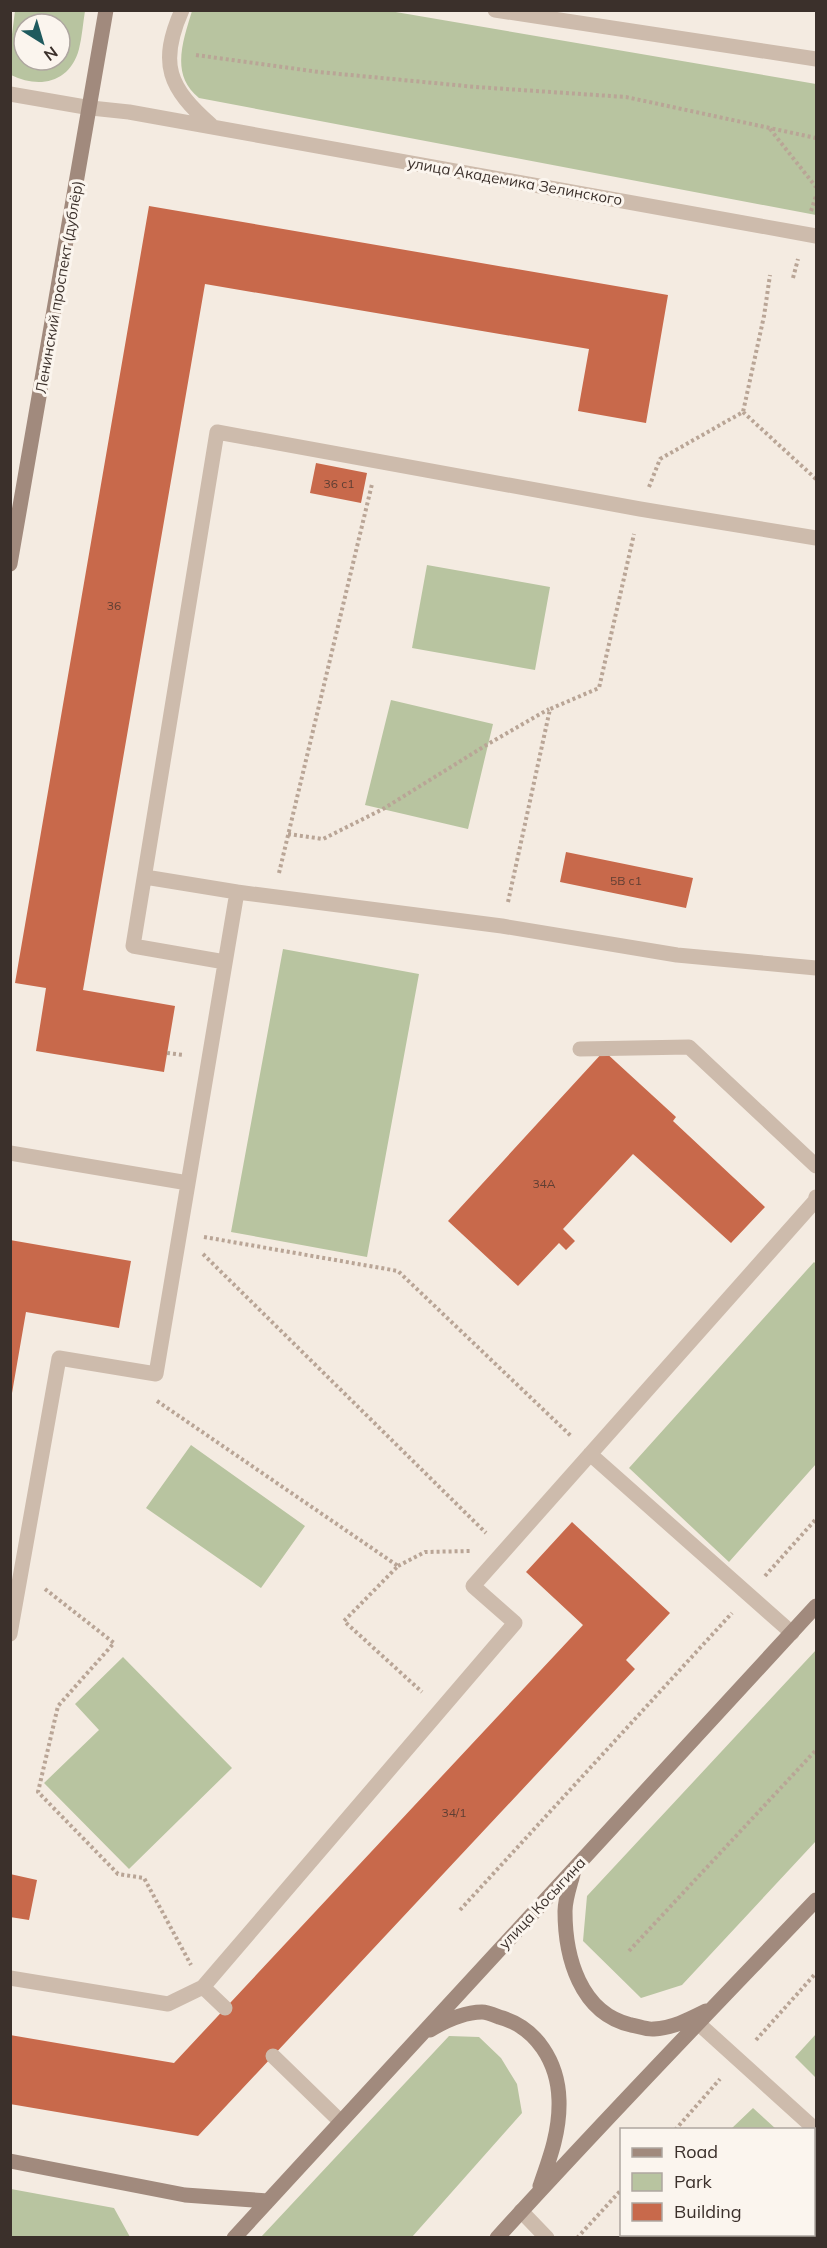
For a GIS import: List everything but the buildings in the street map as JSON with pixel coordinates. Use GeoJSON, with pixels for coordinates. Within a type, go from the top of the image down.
{"type":"FeatureCollection","features":[{"type":"Feature","properties":{"kind":"main road","name":"Ленинский проспект (дублёр)"},"geometry":{"type":"LineString","coordinates":[[10,564],[91,108],[106,10]]}},
{"type":"Feature","properties":{"kind":"main road","name":"улица Косыгина"},"geometry":{"type":"LineString","coordinates":[[234,2238],[816,1606]]}},
{"type":"Feature","properties":{"kind":"main road"},"geometry":{"type":"LineString","coordinates":[[575,1867],[564,1909],[569,1953],[576,1980],[594,2003],[619,2022],[653,2030],[686,2022],[714,2006]]}},
{"type":"Feature","properties":{"kind":"main road"},"geometry":{"type":"LineString","coordinates":[[497,2238],[627,2096],[699,2024],[816,1900]]}},
{"type":"Feature","properties":{"kind":"main road"},"geometry":{"type":"LineString","coordinates":[[417,2037],[452,2018],[482,2012],[509,2019],[536,2037],[554,2066],[560,2100],[557,2136],[538,2191]]}},
{"type":"Feature","properties":{"kind":"main road"},"geometry":{"type":"LineString","coordinates":[[10,2161],[185,2195],[268,2201]]}},
{"type":"Feature","properties":{"kind":"street"},"geometry":{"type":"LineString","coordinates":[[182,10],[173,30],[169,66],[175,86],[189,105],[212,127]]}},
{"type":"Feature","properties":{"kind":"street"},"geometry":{"type":"LineString","coordinates":[[495,10],[816,59]]}},
{"type":"Feature","properties":{"kind":"street","name":"улица Академика Зелинского"},"geometry":{"type":"LineString","coordinates":[[10,94],[129,112],[816,236]]}},
{"type":"Feature","properties":{"kind":"street"},"geometry":{"type":"LineString","coordinates":[[225,962],[133,946],[217,432],[640,509],[816,538]]}},
{"type":"Feature","properties":{"kind":"street"},"geometry":{"type":"LineString","coordinates":[[145,877],[237,892],[502,926],[677,956],[816,968]]}},
{"type":"Feature","properties":{"kind":"street"},"geometry":{"type":"LineString","coordinates":[[10,1634],[59,1358],[156,1374],[237,892]]}},
{"type":"Feature","properties":{"kind":"street"},"geometry":{"type":"LineString","coordinates":[[580,1048],[689,1047],[816,1166]]}},
{"type":"Feature","properties":{"kind":"street"},"geometry":{"type":"LineString","coordinates":[[10,1153],[188,1183]]}},
{"type":"Feature","properties":{"kind":"street"},"geometry":{"type":"LineString","coordinates":[[10,1978],[168,2004],[203,1987],[515,1623],[473,1586],[815,1201],[816,1197]]}},
{"type":"Feature","properties":{"kind":"street"},"geometry":{"type":"LineString","coordinates":[[590,1454],[792,1633]]}},
{"type":"Feature","properties":{"kind":"street"},"geometry":{"type":"LineString","coordinates":[[203,1987],[225,2008]]}},
{"type":"Feature","properties":{"kind":"street"},"geometry":{"type":"LineString","coordinates":[[699,2024],[814,2128]]}},
{"type":"Feature","properties":{"kind":"street"},"geometry":{"type":"LineString","coordinates":[[273,2056],[340,2121]]}},
{"type":"Feature","properties":{"kind":"street"},"geometry":{"type":"LineString","coordinates":[[521,2211],[547,2238]]}},
{"type":"Feature","properties":{"kind":"path"},"geometry":{"type":"LineString","coordinates":[[171,51],[319,72],[476,87],[626,97],[816,138]]}},
{"type":"Feature","properties":{"kind":"path"},"geometry":{"type":"LineString","coordinates":[[770,129],[816,187]]}},
{"type":"Feature","properties":{"kind":"path"},"geometry":{"type":"LineString","coordinates":[[288,834],[323,839],[383,809],[488,744],[550,709],[599,688],[640,509],[660,459],[743,412],[770,275]]}},
{"type":"Feature","properties":{"kind":"path"},"geometry":{"type":"LineString","coordinates":[[743,412],[816,479]]}},
{"type":"Feature","properties":{"kind":"path"},"geometry":{"type":"LineString","coordinates":[[273,896],[377,460]]}},
{"type":"Feature","properties":{"kind":"path"},"geometry":{"type":"LineString","coordinates":[[502,926],[550,709]]}},
{"type":"Feature","properties":{"kind":"path"},"geometry":{"type":"LineString","coordinates":[[167,1053],[186,1055]]}},
{"type":"Feature","properties":{"kind":"path"},"geometry":{"type":"LineString","coordinates":[[180,1232],[398,1271],[590,1454]]}},
{"type":"Feature","properties":{"kind":"path"},"geometry":{"type":"LineString","coordinates":[[180,1232],[504,1550]]}},
{"type":"Feature","properties":{"kind":"path"},"geometry":{"type":"LineString","coordinates":[[156,1400],[398,1566]]}},
{"type":"Feature","properties":{"kind":"path"},"geometry":{"type":"LineString","coordinates":[[460,1910],[816,1519]]}},
{"type":"Feature","properties":{"kind":"path"},"geometry":{"type":"LineString","coordinates":[[441,1709],[344,1621],[398,1566],[425,1552],[504,1550]]}},
{"type":"Feature","properties":{"kind":"path"},"geometry":{"type":"LineString","coordinates":[[21,1570],[114,1643],[58,1706],[38,1792],[118,1874],[144,1878],[203,1987]]}},
{"type":"Feature","properties":{"kind":"path"},"geometry":{"type":"LineString","coordinates":[[629,1951],[816,1750]]}},
{"type":"Feature","properties":{"kind":"path"},"geometry":{"type":"LineString","coordinates":[[677,2128],[816,1973]]}},
{"type":"Feature","properties":{"kind":"path"},"geometry":{"type":"LineString","coordinates":[[578,2238],[620,2190]]}},
{"type":"Feature","properties":{"kind":"green space"},"geometry":{"type":"Polygon","coordinates":[[[384,10],[816,84],[816,215],[199,98],[184,79],[181,57],[192,11],[384,10]]]}},
{"type":"Feature","properties":{"kind":"green space"},"geometry":{"type":"Polygon","coordinates":[[[15,11],[85,11],[75,60],[72,64],[72,12],[15,11]]]}},
{"type":"Feature","properties":{"kind":"green space"},"geometry":{"type":"Polygon","coordinates":[[[12,34],[12,72],[66,72],[52,80],[42,82],[32,82],[11,75],[12,34]]]}},
{"type":"Feature","properties":{"kind":"green space"},"geometry":{"type":"Polygon","coordinates":[[[427,565],[550,587],[535,670],[412,648],[427,565]]]}},
{"type":"Feature","properties":{"kind":"green space"},"geometry":{"type":"Polygon","coordinates":[[[391,700],[493,724],[468,829],[365,805],[391,700]]]}},
{"type":"Feature","properties":{"kind":"green space"},"geometry":{"type":"Polygon","coordinates":[[[283,949],[419,974],[367,1257],[231,1232],[283,949]]]}},
{"type":"Feature","properties":{"kind":"green space"},"geometry":{"type":"Polygon","coordinates":[[[814,1262],[816,1264],[816,1464],[729,1562],[629,1468],[814,1262]]]}},
{"type":"Feature","properties":{"kind":"green space"},"geometry":{"type":"Polygon","coordinates":[[[191,1445],[305,1526],[261,1588],[146,1508],[191,1445]]]}},
{"type":"Feature","properties":{"kind":"green space"},"geometry":{"type":"Polygon","coordinates":[[[816,1650],[816,1841],[682,1985],[641,1998],[583,1941],[587,1896],[816,1650]]]}},
{"type":"Feature","properties":{"kind":"green space"},"geometry":{"type":"Polygon","coordinates":[[[123,1657],[232,1768],[129,1869],[44,1783],[99,1730],[75,1704],[123,1657]]]}},
{"type":"Feature","properties":{"kind":"green space"},"geometry":{"type":"Polygon","coordinates":[[[816,2034],[816,2078],[795,2057],[816,2034]]]}},
{"type":"Feature","properties":{"kind":"green space"},"geometry":{"type":"Polygon","coordinates":[[[449,2036],[479,2037],[501,2058],[517,2084],[522,2113],[412,2237],[261,2237],[449,2036]]]}},
{"type":"Feature","properties":{"kind":"green space"},"geometry":{"type":"Polygon","coordinates":[[[753,2108],[775,2128],[732,2128],[753,2108]]]}},
{"type":"Feature","properties":{"kind":"green space"},"geometry":{"type":"Polygon","coordinates":[[[11,2189],[114,2208],[130,2237],[11,2237],[11,2189]]]}},
{"type":"Feature","properties":{"kind":"green space"},"geometry":{"type":"Polygon","coordinates":[[[628,2236],[765,2236],[764,2238],[627,2238],[628,2236]]]}}]}
